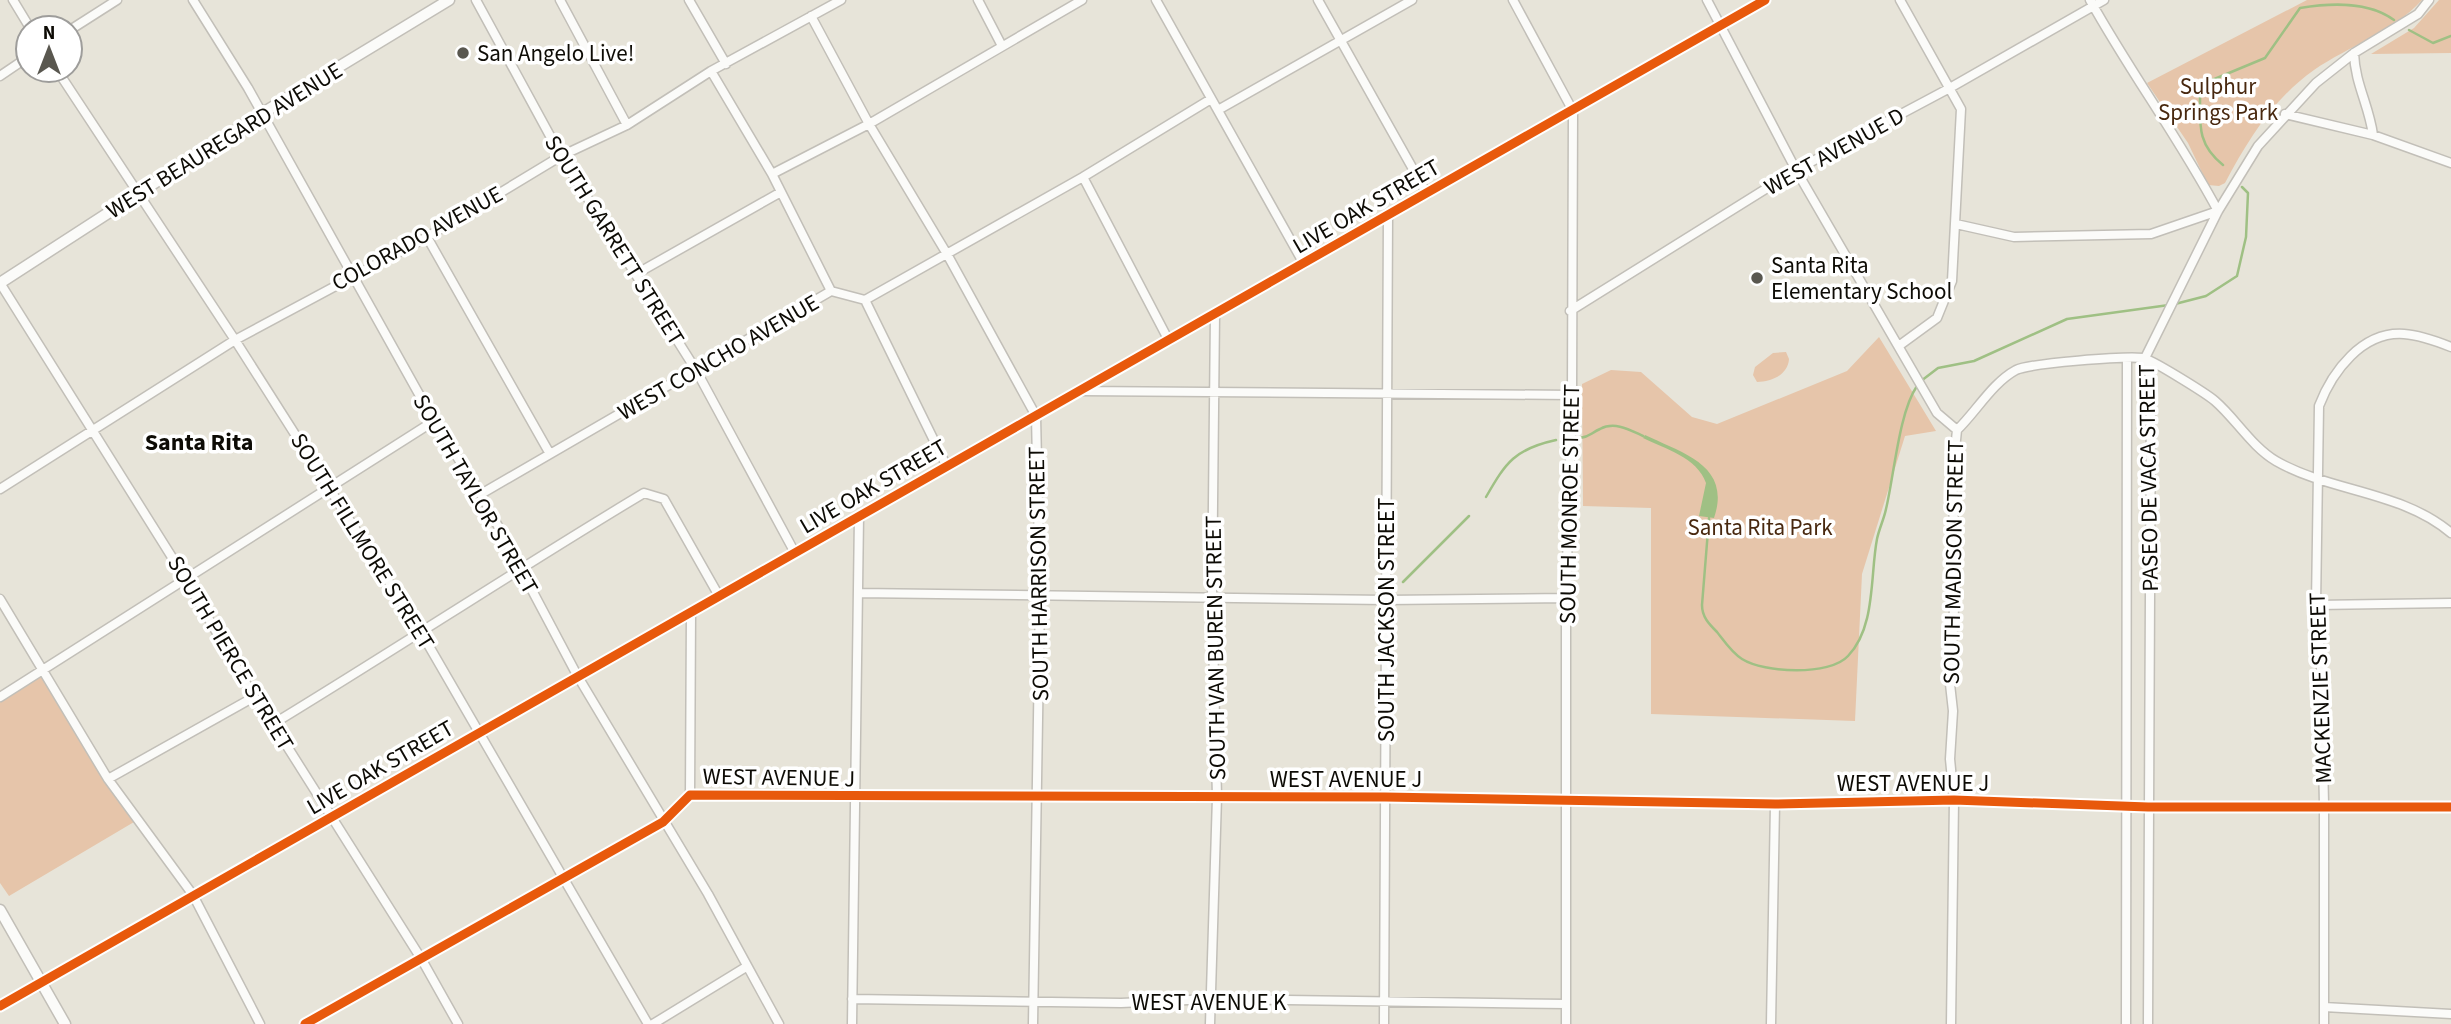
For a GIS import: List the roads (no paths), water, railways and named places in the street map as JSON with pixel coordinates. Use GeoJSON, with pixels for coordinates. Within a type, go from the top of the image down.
{"type":"FeatureCollection","features":[{"type":"Feature","properties":{"kind":"street"},"geometry":{"type":"LineString","coordinates":[[84,21],[117,0]]}},
{"type":"Feature","properties":{"kind":"street","name":"SOUTH TAYLOR STREET"},"geometry":{"type":"LineString","coordinates":[[194,0],[353,274],[434,421],[481,494],[577,675],[708,894],[779,1024]]}},
{"type":"Feature","properties":{"kind":"street","name":"WEST BEAUREGARD AVENUE"},"geometry":{"type":"LineString","coordinates":[[0,283],[261,114],[449,0]]}},
{"type":"Feature","properties":{"kind":"street","name":"SOUTH GARRETT STREET"},"geometry":{"type":"LineString","coordinates":[[476,0],[561,156],[696,370],[795,553]]}},
{"type":"Feature","properties":{"kind":"street"},"geometry":{"type":"LineString","coordinates":[[559,0],[627,125]]}},
{"type":"Feature","properties":{"kind":"street"},"geometry":{"type":"LineString","coordinates":[[690,0],[726,64]]}},
{"type":"Feature","properties":{"kind":"street","name":"COLORADO AVENUE"},"geometry":{"type":"LineString","coordinates":[[0,488],[92,427],[235,340],[353,274],[427,237],[561,156],[627,125],[711,71],[830,3],[841,0]]}},
{"type":"Feature","properties":{"kind":"street"},"geometry":{"type":"LineString","coordinates":[[978,0],[1002,46]]}},
{"type":"Feature","properties":{"kind":"street"},"geometry":{"type":"LineString","coordinates":[[772,174],[869,124],[1082,0]]}},
{"type":"Feature","properties":{"kind":"street"},"geometry":{"type":"LineString","coordinates":[[1156,0],[1304,264]]}},
{"type":"Feature","properties":{"kind":"street"},"geometry":{"type":"LineString","coordinates":[[1318,0],[1427,194]]}},
{"type":"Feature","properties":{"kind":"street"},"geometry":{"type":"LineString","coordinates":[[1218,110],[1412,0]]}},
{"type":"Feature","properties":{"kind":"street","name":"SOUTH MONROE STREET"},"geometry":{"type":"LineString","coordinates":[[1513,0],[1573,111],[1570,311],[1572,395],[1566,598],[1566,1024]]}},
{"type":"Feature","properties":{"kind":"street","name":"SOUTH MADISON STREET"},"geometry":{"type":"LineString","coordinates":[[1707,0],[1796,170],[1900,345],[1937,413],[1957,430],[1952,479],[1956,571],[1950,684],[1953,711],[1950,759],[1954,800],[1951,1024]]}},
{"type":"Feature","properties":{"kind":"street","name":"LIVE OAK STREET"},"geometry":{"type":"LineString","coordinates":[[0,1006],[1765,0]]}},
{"type":"Feature","properties":{"kind":"street"},"geometry":{"type":"LineString","coordinates":[[1900,0],[1961,109],[1952,281],[1937,318],[1900,345]]}},
{"type":"Feature","properties":{"kind":"street","name":"WEST AVENUE D"},"geometry":{"type":"LineString","coordinates":[[1570,311],[1796,170],[1948,89],[2092,3],[2104,0]]}},
{"type":"Feature","properties":{"kind":"street","name":"PASEO DE VACA STREET"},"geometry":{"type":"LineString","coordinates":[[2148,1024],[2151,380],[2145,358],[2218,211],[2258,146],[2316,83],[2354,52],[2418,14],[2429,0]]}},
{"type":"Feature","properties":{"kind":"street"},"geometry":{"type":"LineString","coordinates":[[1956,224],[2014,237],[2151,234],[2188,219],[2218,211],[2188,155],[2144,90],[2092,3]]}},
{"type":"Feature","properties":{"kind":"street","name":"SOUTH HARRISON STREET"},"geometry":{"type":"LineString","coordinates":[[811,16],[869,124],[947,254],[1036,416],[1040,597],[1033,1024]]}},
{"type":"Feature","properties":{"kind":"street"},"geometry":{"type":"LineString","coordinates":[[2354,52],[2355,78],[2370,113],[2373,135]]}},
{"type":"Feature","properties":{"kind":"street"},"geometry":{"type":"LineString","coordinates":[[711,71],[772,174],[831,291]]}},
{"type":"Feature","properties":{"kind":"street","name":"SOUTH FILLMORE STREET"},"geometry":{"type":"LineString","coordinates":[[66,84],[331,488],[422,634],[651,1024]]}},
{"type":"Feature","properties":{"kind":"street"},"geometry":{"type":"LineString","coordinates":[[947,467],[865,300],[1083,177],[1212,99]]}},
{"type":"Feature","properties":{"kind":"street"},"geometry":{"type":"LineString","coordinates":[[2285,114],[2373,135],[2451,163]]}},
{"type":"Feature","properties":{"kind":"street"},"geometry":{"type":"LineString","coordinates":[[1083,177],[1169,341]]}},
{"type":"Feature","properties":{"kind":"street"},"geometry":{"type":"LineString","coordinates":[[635,274],[781,192]]}},
{"type":"Feature","properties":{"kind":"street","name":"SOUTH JACKSON STREET"},"geometry":{"type":"LineString","coordinates":[[1384,1024],[1388,216]]}},
{"type":"Feature","properties":{"kind":"street"},"geometry":{"type":"LineString","coordinates":[[427,237],[550,454]]}},
{"type":"Feature","properties":{"kind":"street","name":"SOUTH PIERCE STREET"},"geometry":{"type":"LineString","coordinates":[[0,283],[185,578],[254,698],[422,960],[458,1024]]}},
{"type":"Feature","properties":{"kind":"street","name":"WEST CONCHO AVENUE"},"geometry":{"type":"LineString","coordinates":[[481,494],[831,291],[865,300]]}},
{"type":"Feature","properties":{"kind":"street","name":"SOUTH VAN BUREN STREET"},"geometry":{"type":"LineString","coordinates":[[1210,1024],[1217,797],[1212,598],[1215,314]]}},
{"type":"Feature","properties":{"kind":"street","name":"MACKENZIE STREET"},"geometry":{"type":"LineString","coordinates":[[2324,1024],[2324,804],[2321,668],[2316,605],[2319,407],[2328,384],[2355,351],[2385,335],[2404,334],[2451,347]]}},
{"type":"Feature","properties":{"kind":"street"},"geometry":{"type":"LineString","coordinates":[[1957,430],[1988,395],[2017,370],[2042,365],[2145,358],[2214,400],[2274,460],[2317,478],[2383,498],[2438,522],[2451,533]]}},
{"type":"Feature","properties":{"kind":"street","name":"PASEO DE VACA STREET"},"geometry":{"type":"LineString","coordinates":[[2126,1024],[2127,359]]}},
{"type":"Feature","properties":{"kind":"street"},"geometry":{"type":"LineString","coordinates":[[1080,391],[1572,395]]}},
{"type":"Feature","properties":{"kind":"street"},"geometry":{"type":"LineString","coordinates":[[0,697],[434,421]]}},
{"type":"Feature","properties":{"kind":"street"},"geometry":{"type":"LineString","coordinates":[[273,724],[422,634],[519,568],[644,493],[664,499],[719,596]]}},
{"type":"Feature","properties":{"kind":"street"},"geometry":{"type":"LineString","coordinates":[[852,1024],[853,797],[859,516]]}},
{"type":"Feature","properties":{"kind":"street"},"geometry":{"type":"LineString","coordinates":[[858,593],[1386,600],[1566,598]]}},
{"type":"Feature","properties":{"kind":"street"},"geometry":{"type":"LineString","coordinates":[[0,598],[108,779],[193,895],[260,1024]]}},
{"type":"Feature","properties":{"kind":"street"},"geometry":{"type":"LineString","coordinates":[[2316,605],[2451,603]]}},
{"type":"Feature","properties":{"kind":"street"},"geometry":{"type":"LineString","coordinates":[[690,795],[691,612]]}},
{"type":"Feature","properties":{"kind":"street"},"geometry":{"type":"LineString","coordinates":[[108,779],[254,698]]}},
{"type":"Feature","properties":{"kind":"street","name":"WEST AVENUE J"},"geometry":{"type":"LineString","coordinates":[[305,1024],[663,822],[690,795],[1385,797],[1775,803],[1954,800],[2148,807],[2324,804],[2451,807]]}},
{"type":"Feature","properties":{"kind":"street"},"geometry":{"type":"LineString","coordinates":[[1771,1024],[1775,803]]}},
{"type":"Feature","properties":{"kind":"street"},"geometry":{"type":"LineString","coordinates":[[0,910],[65,1024]]}},
{"type":"Feature","properties":{"kind":"street"},"geometry":{"type":"LineString","coordinates":[[651,1024],[746,967]]}},
{"type":"Feature","properties":{"kind":"street","name":"WEST AVENUE K"},"geometry":{"type":"LineString","coordinates":[[852,999],[1034,1002],[1211,999],[1384,1004],[1566,1004]]}},
{"type":"Feature","properties":{"kind":"street"},"geometry":{"type":"LineString","coordinates":[[2324,1007],[2451,1014]]}},
{"type":"Feature","properties":{"kind":"waterway"},"geometry":{"type":"LineString","coordinates":[[2223,165],[2207,148],[2203,139],[2200,85],[2265,58],[2300,8],[2349,5],[2373,9],[2394,20]]}},
{"type":"Feature","properties":{"kind":"waterway"},"geometry":{"type":"LineString","coordinates":[[2409,30],[2433,43],[2451,36]]}},
{"type":"Feature","properties":{"kind":"waterway"},"geometry":{"type":"LineString","coordinates":[[2175,304],[2206,296],[2237,276],[2246,237],[2248,193],[2242,187]]}},
{"type":"Feature","properties":{"kind":"waterway"},"geometry":{"type":"LineString","coordinates":[[1921,381],[1938,368],[1974,361],[2067,319],[2169,305]]}},
{"type":"Feature","properties":{"kind":"waterway"},"geometry":{"type":"LineString","coordinates":[[1709,518],[1702,609],[1706,620],[1732,650],[1752,664],[1780,669],[1812,669],[1839,662],[1848,656],[1857,644],[1868,616],[1877,539],[1886,509],[1901,428],[1917,386]]}},
{"type":"Feature","properties":{"kind":"waterway"},"geometry":{"type":"LineString","coordinates":[[1580,438],[1611,426],[1622,427],[1643,436]]}},
{"type":"Feature","properties":{"kind":"waterway"},"geometry":{"type":"LineString","coordinates":[[1486,497],[1513,459],[1531,448],[1556,440]]}},
{"type":"Feature","properties":{"kind":"waterway"},"geometry":{"type":"LineString","coordinates":[[1403,582],[1469,516]]}},
{"type":"Feature","properties":{"kind":"place","name":"San Angelo Live!"},"geometry":{"type":"Point","coordinates":[463,53]}},
{"type":"Feature","properties":{"kind":"place","name":"Santa Rita Elementary School"},"geometry":{"type":"Point","coordinates":[1757,278]}},
{"type":"Feature","properties":{"kind":"district","name":"Santa Rita"},"geometry":{"type":"Point","coordinates":[199,442]}},
{"type":"Feature","properties":{"kind":"park label","name":"Sulphur Springs Park"},"geometry":{"type":"Point","coordinates":[2218,99]}},
{"type":"Feature","properties":{"kind":"park label","name":"Santa Rita Park"},"geometry":{"type":"Point","coordinates":[1760,527]}}]}
